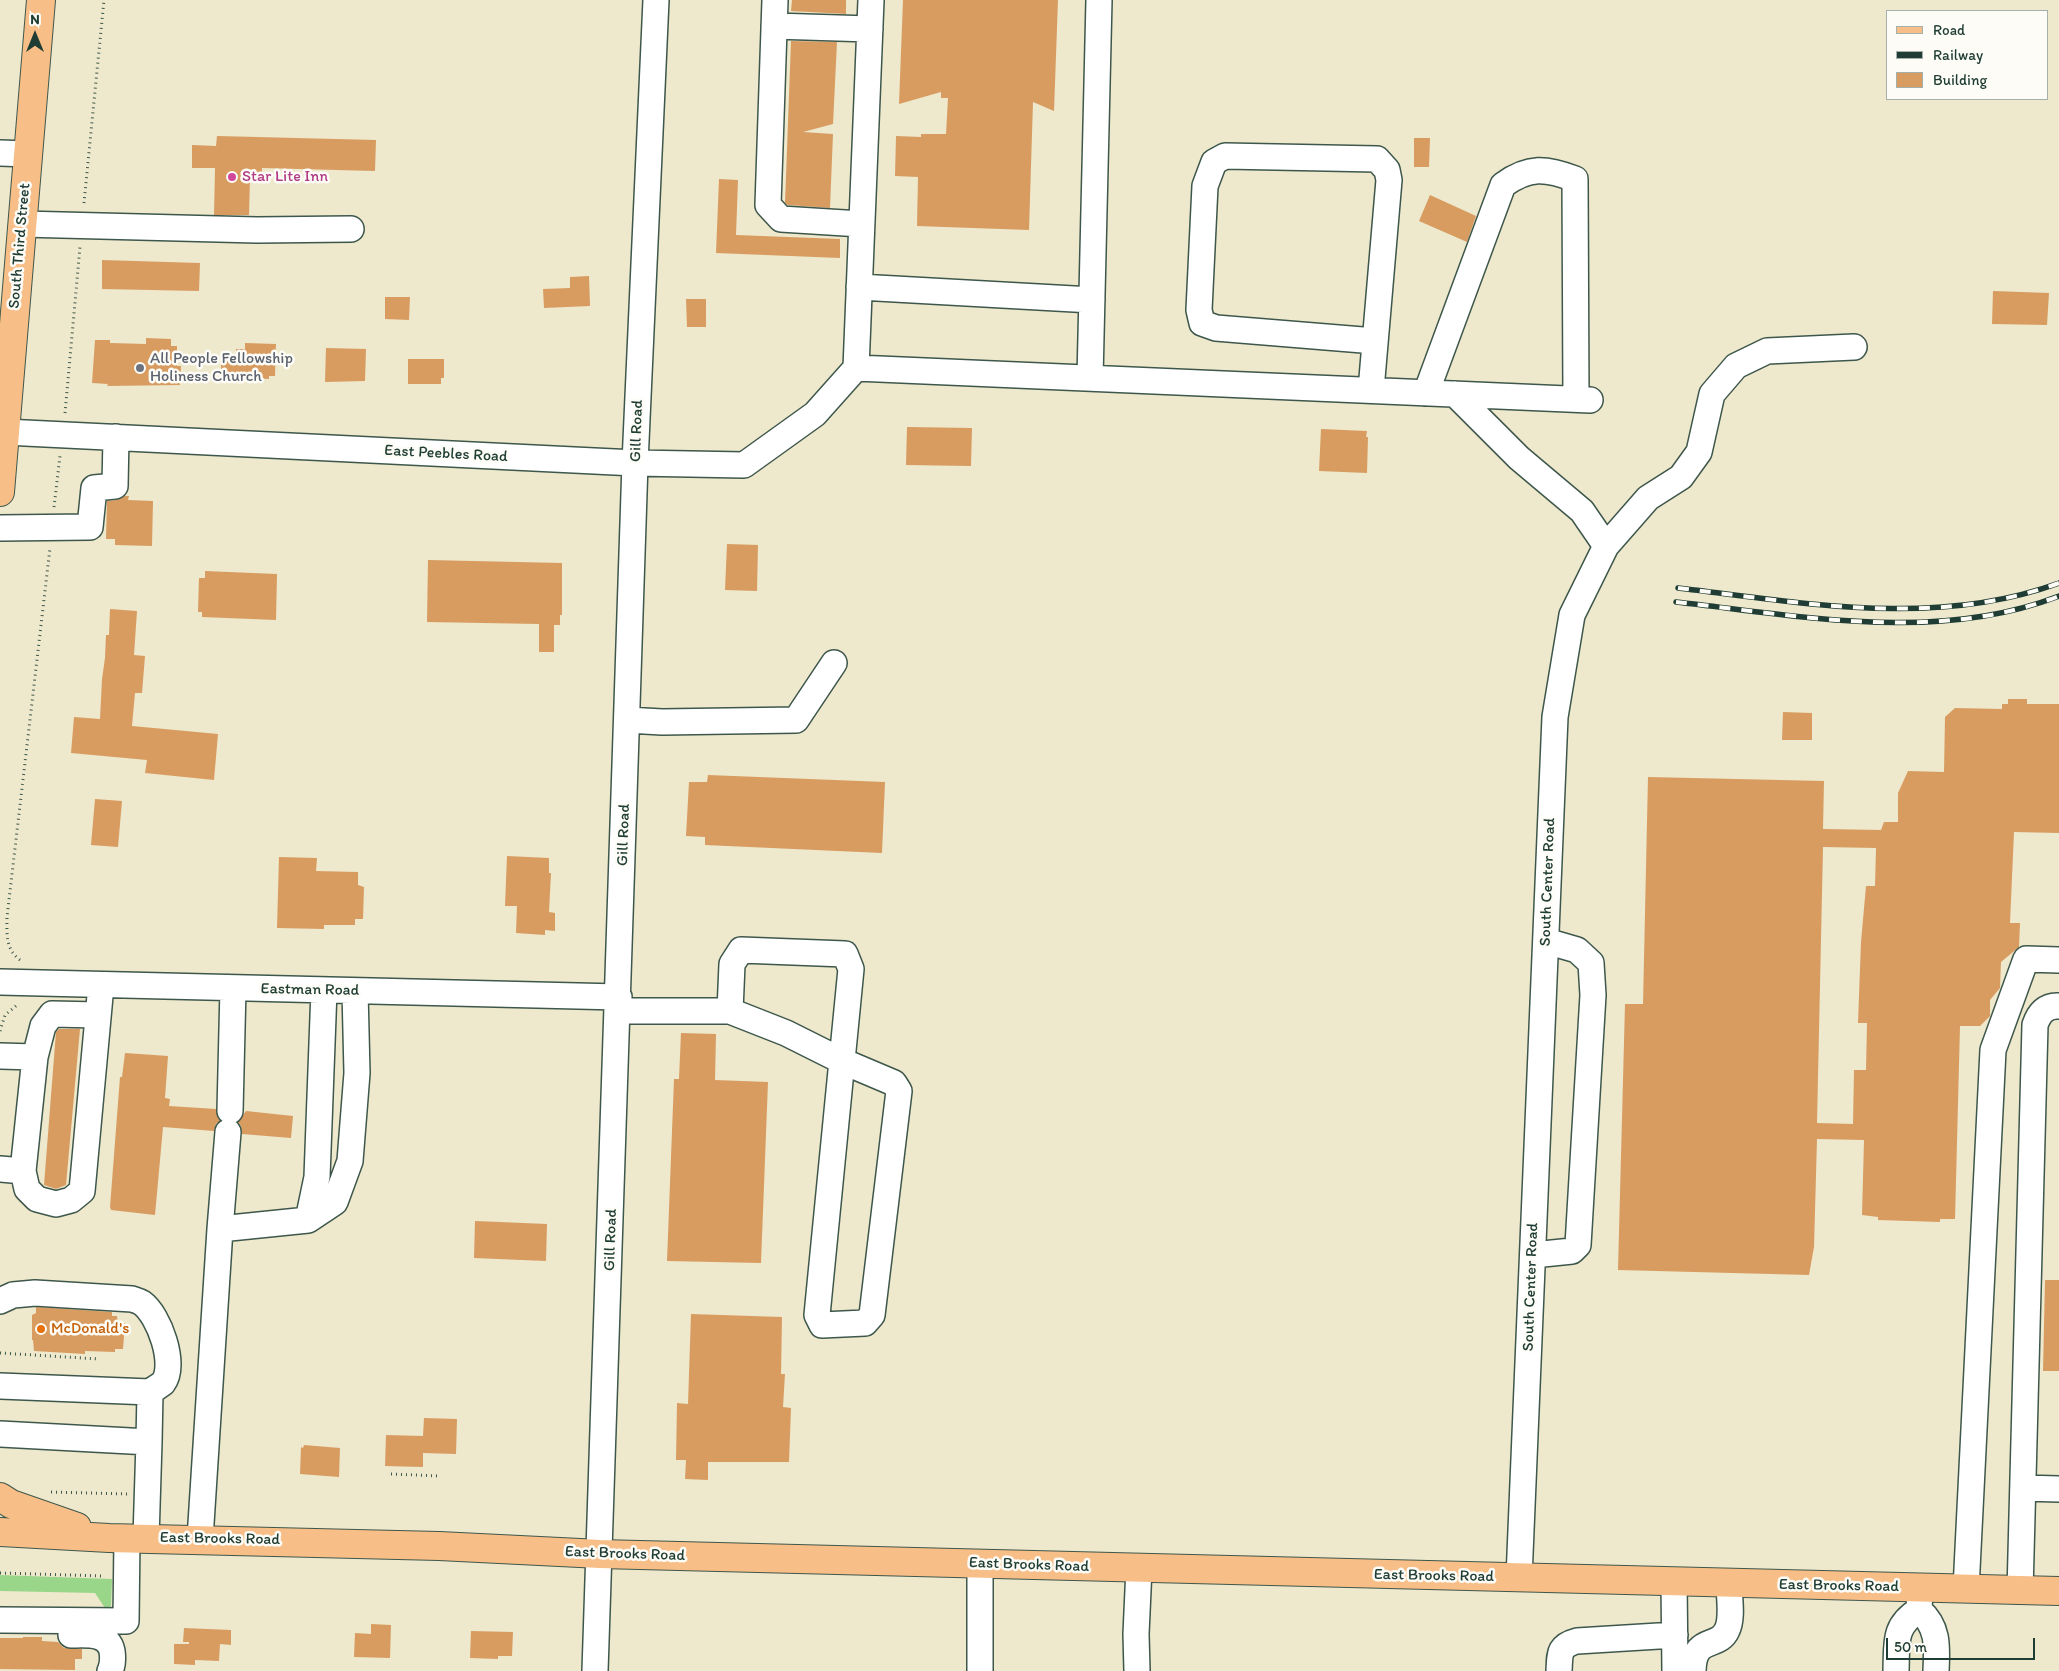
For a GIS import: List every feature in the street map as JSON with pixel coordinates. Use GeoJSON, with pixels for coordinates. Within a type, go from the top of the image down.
{"type":"FeatureCollection","features":[{"type":"Feature","properties":{"kind":"main road","name":"South Third Street"},"geometry":{"type":"LineString","coordinates":[[0,492],[7,332],[22,224],[41,0]]}},
{"type":"Feature","properties":{"kind":"main road"},"geometry":{"type":"LineString","coordinates":[[0,1497],[11,1504],[128,1538]]}},
{"type":"Feature","properties":{"kind":"main road","name":"East Brooks Road"},"geometry":{"type":"LineString","coordinates":[[0,1532],[128,1538],[439,1546],[600,1554],[1674,1582],[1729,1584],[1920,1599],[1966,1589],[2059,1592]]}},
{"type":"Feature","properties":{"kind":"street","name":"Gill Road"},"geometry":{"type":"LineString","coordinates":[[595,1671],[619,1004],[635,463],[656,0]]}},
{"type":"Feature","properties":{"kind":"street"},"geometry":{"type":"LineString","coordinates":[[775,0],[768,205],[781,220],[861,224]]}},
{"type":"Feature","properties":{"kind":"street"},"geometry":{"type":"LineString","coordinates":[[871,0],[856,368],[1426,393],[1583,399],[1575,180],[1558,173],[1535,171],[1518,174],[1503,185],[1426,393]]}},
{"type":"Feature","properties":{"kind":"street"},"geometry":{"type":"LineString","coordinates":[[1090,378],[1099,0]]}},
{"type":"Feature","properties":{"kind":"street"},"geometry":{"type":"LineString","coordinates":[[774,26],[870,29]]}},
{"type":"Feature","properties":{"kind":"street"},"geometry":{"type":"LineString","coordinates":[[0,152],[28,154]]}},
{"type":"Feature","properties":{"kind":"street"},"geometry":{"type":"LineString","coordinates":[[1371,390],[1389,180],[1387,170],[1377,159],[1225,156],[1214,162],[1205,186],[1199,310],[1202,323],[1216,328],[1375,341]]}},
{"type":"Feature","properties":{"kind":"street"},"geometry":{"type":"LineString","coordinates":[[22,224],[248,230],[351,229]]}},
{"type":"Feature","properties":{"kind":"street"},"geometry":{"type":"LineString","coordinates":[[858,287],[1092,300]]}},
{"type":"Feature","properties":{"kind":"street","name":"South Center Road"},"geometry":{"type":"LineString","coordinates":[[1519,1578],[1555,716],[1572,615],[1606,546],[1648,498],[1681,477],[1699,452],[1712,394],[1736,366],[1767,351],[1854,347]]}},
{"type":"Feature","properties":{"kind":"street","name":"East Peebles Road"},"geometry":{"type":"LineString","coordinates":[[2,431],[635,463],[744,465],[815,414],[856,368]]}},
{"type":"Feature","properties":{"kind":"street"},"geometry":{"type":"LineString","coordinates":[[1455,394],[1519,458],[1582,512],[1606,546]]}},
{"type":"Feature","properties":{"kind":"street"},"geometry":{"type":"LineString","coordinates":[[0,528],[90,527],[94,488],[115,486],[116,437]]}},
{"type":"Feature","properties":{"kind":"street"},"geometry":{"type":"LineString","coordinates":[[627,720],[662,722],[796,720],[834,663]]}},
{"type":"Feature","properties":{"kind":"street"},"geometry":{"type":"LineString","coordinates":[[1533,1255],[1572,1251],[1578,1245],[1593,995],[1591,963],[1577,950],[1546,941]]}},
{"type":"Feature","properties":{"kind":"street"},"geometry":{"type":"LineString","coordinates":[[730,1011],[732,964],[741,950],[845,954],[852,969],[842,1061],[817,1315],[822,1325],[865,1323],[872,1315],[899,1091],[894,1083],[842,1061],[786,1033],[730,1011]]}},
{"type":"Feature","properties":{"kind":"street"},"geometry":{"type":"LineString","coordinates":[[1966,1589],[1993,1050],[2026,959],[2059,960]]}},
{"type":"Feature","properties":{"kind":"street","name":"Eastman Road"},"geometry":{"type":"LineString","coordinates":[[0,982],[355,991],[730,1011]]}},
{"type":"Feature","properties":{"kind":"street"},"geometry":{"type":"LineString","coordinates":[[98,1014],[52,1014],[43,1026],[11,1170],[37,1199],[56,1204],[71,1200],[82,1190],[101,985]]}},
{"type":"Feature","properties":{"kind":"street"},"geometry":{"type":"LineString","coordinates":[[200,1539],[220,1228],[229,1122],[233,988]]}},
{"type":"Feature","properties":{"kind":"street"},"geometry":{"type":"LineString","coordinates":[[308,1220],[317,1177],[324,990]]}},
{"type":"Feature","properties":{"kind":"street"},"geometry":{"type":"LineString","coordinates":[[220,1228],[308,1220],[335,1202],[350,1161],[357,1073],[355,991]]}},
{"type":"Feature","properties":{"kind":"street"},"geometry":{"type":"LineString","coordinates":[[2020,1591],[2035,1025],[2042,1011],[2059,1006]]}},
{"type":"Feature","properties":{"kind":"street"},"geometry":{"type":"LineString","coordinates":[[0,1056],[35,1058]]}},
{"type":"Feature","properties":{"kind":"street"},"geometry":{"type":"LineString","coordinates":[[0,1309],[0,1301],[12,1295],[35,1293],[132,1299],[143,1304],[152,1315],[167,1350],[167,1373],[163,1382],[150,1392],[0,1386]]}},
{"type":"Feature","properties":{"kind":"street"},"geometry":{"type":"LineString","coordinates":[[0,1620],[126,1621],[128,1538],[148,1495],[150,1392]]}},
{"type":"Feature","properties":{"kind":"street"},"geometry":{"type":"LineString","coordinates":[[0,1434],[149,1442]]}},
{"type":"Feature","properties":{"kind":"street"},"geometry":{"type":"LineString","coordinates":[[2023,1488],[2059,1489]]}},
{"type":"Feature","properties":{"kind":"street"},"geometry":{"type":"LineString","coordinates":[[980,1564],[980,1671]]}},
{"type":"Feature","properties":{"kind":"street"},"geometry":{"type":"LineString","coordinates":[[1137,1671],[1138,1568]]}},
{"type":"Feature","properties":{"kind":"street"},"geometry":{"type":"LineString","coordinates":[[1674,1582],[1683,1656]]}},
{"type":"Feature","properties":{"kind":"street"},"geometry":{"type":"LineString","coordinates":[[1559,1671],[1561,1650],[1568,1643],[1577,1641],[1683,1656],[1722,1637],[1727,1632],[1730,1624],[1729,1584]]}},
{"type":"Feature","properties":{"kind":"street"},"geometry":{"type":"LineString","coordinates":[[1896,1671],[1897,1643],[1900,1628],[1911,1615],[1920,1599]]}},
{"type":"Feature","properties":{"kind":"street"},"geometry":{"type":"LineString","coordinates":[[1920,1599],[1936,1635],[1936,1671]]}},
{"type":"Feature","properties":{"kind":"street"},"geometry":{"type":"LineString","coordinates":[[0,1633],[97,1636],[105,1639],[111,1646],[113,1655],[110,1671]]}},
{"type":"Feature","properties":{"kind":"path"},"geometry":{"type":"LineString","coordinates":[[27,965],[15,956],[8,945],[7,917],[62,434]]}},
{"type":"Feature","properties":{"kind":"path"},"geometry":{"type":"LineString","coordinates":[[0,1353],[100,1359]]}},
{"type":"Feature","properties":{"kind":"path"},"geometry":{"type":"LineString","coordinates":[[391,1474],[439,1476]]}},
{"type":"Feature","properties":{"kind":"path"},"geometry":{"type":"LineString","coordinates":[[48,1492],[148,1495]]}},
{"type":"Feature","properties":{"kind":"path"},"geometry":{"type":"LineString","coordinates":[[0,1573],[103,1576]]}},
{"type":"Feature","properties":{"kind":"green space"},"geometry":{"type":"Polygon","coordinates":[[[0,1575],[112,1579],[111,1606],[105,1608],[95,1593],[0,1591],[0,1575]]]}},
{"type":"Feature","properties":{"kind":"building"},"geometry":{"type":"Polygon","coordinates":[[[792,0],[846,0],[846,14],[791,11],[792,0]]]}},
{"type":"Feature","properties":{"kind":"building"},"geometry":{"type":"Polygon","coordinates":[[[903,0],[1058,0],[1054,111],[1033,102],[1029,230],[917,226],[918,177],[895,176],[896,136],[921,137],[921,134],[946,134],[948,98],[941,98],[941,92],[899,104],[903,0]]]}},
{"type":"Feature","properties":{"kind":"building"},"geometry":{"type":"Polygon","coordinates":[[[791,41],[837,42],[833,124],[803,132],[833,134],[830,208],[788,205],[785,203],[791,41]]]}},
{"type":"Feature","properties":{"kind":"building","name":"Star Lite Inn"},"geometry":{"type":"Polygon","coordinates":[[[217,136],[376,140],[375,171],[262,168],[262,178],[250,177],[249,215],[214,215],[215,168],[192,168],[192,145],[216,146],[217,136]]]}},
{"type":"Feature","properties":{"kind":"building"},"geometry":{"type":"Polygon","coordinates":[[[1414,138],[1430,138],[1429,167],[1414,167],[1414,138]]]}},
{"type":"Feature","properties":{"kind":"building"},"geometry":{"type":"Polygon","coordinates":[[[719,179],[738,180],[736,235],[840,239],[840,258],[716,253],[719,179]]]}},
{"type":"Feature","properties":{"kind":"building"},"geometry":{"type":"Polygon","coordinates":[[[1430,195],[1476,216],[1467,242],[1419,221],[1430,195]]]}},
{"type":"Feature","properties":{"kind":"building"},"geometry":{"type":"Polygon","coordinates":[[[102,260],[200,263],[199,291],[102,289],[102,260]]]}},
{"type":"Feature","properties":{"kind":"building"},"geometry":{"type":"Polygon","coordinates":[[[589,276],[590,306],[544,308],[543,289],[570,288],[570,277],[589,276]]]}},
{"type":"Feature","properties":{"kind":"building"},"geometry":{"type":"Polygon","coordinates":[[[1993,291],[2049,293],[2047,325],[1992,324],[1993,291]]]}},
{"type":"Feature","properties":{"kind":"building"},"geometry":{"type":"Polygon","coordinates":[[[385,297],[410,297],[409,320],[385,319],[385,297]]]}},
{"type":"Feature","properties":{"kind":"building"},"geometry":{"type":"Polygon","coordinates":[[[686,299],[706,299],[706,327],[687,327],[686,299]]]}},
{"type":"Feature","properties":{"kind":"building"},"geometry":{"type":"Polygon","coordinates":[[[146,338],[171,339],[171,346],[177,346],[177,366],[181,366],[180,385],[107,386],[108,384],[92,383],[95,340],[110,340],[110,343],[146,344],[146,338]]]}},
{"type":"Feature","properties":{"kind":"building"},"geometry":{"type":"Polygon","coordinates":[[[245,343],[276,344],[275,376],[269,376],[269,379],[242,378],[242,374],[221,374],[221,356],[236,356],[236,349],[245,349],[245,343]]]}},
{"type":"Feature","properties":{"kind":"building"},"geometry":{"type":"Polygon","coordinates":[[[326,348],[366,349],[365,381],[325,382],[326,348]]]}},
{"type":"Feature","properties":{"kind":"building"},"geometry":{"type":"Polygon","coordinates":[[[408,359],[444,359],[444,378],[441,378],[441,384],[408,384],[408,359]]]}},
{"type":"Feature","properties":{"kind":"building"},"geometry":{"type":"Polygon","coordinates":[[[907,427],[972,428],[971,466],[906,465],[907,427]]]}},
{"type":"Feature","properties":{"kind":"building"},"geometry":{"type":"Polygon","coordinates":[[[1321,429],[1367,431],[1367,473],[1319,471],[1321,429]]]}},
{"type":"Feature","properties":{"kind":"building"},"geometry":{"type":"Polygon","coordinates":[[[129,496],[128,500],[153,501],[152,546],[115,545],[115,539],[106,539],[107,501],[117,500],[129,496]]]}},
{"type":"Feature","properties":{"kind":"building"},"geometry":{"type":"Polygon","coordinates":[[[727,544],[758,545],[757,591],[725,590],[727,544]]]}},
{"type":"Feature","properties":{"kind":"building"},"geometry":{"type":"Polygon","coordinates":[[[428,560],[562,563],[562,615],[560,615],[560,625],[554,625],[554,652],[539,652],[539,624],[427,622],[428,560]]]}},
{"type":"Feature","properties":{"kind":"building"},"geometry":{"type":"Polygon","coordinates":[[[205,571],[277,574],[276,620],[202,617],[202,612],[198,612],[199,578],[205,578],[205,571]]]}},
{"type":"Feature","properties":{"kind":"building"},"geometry":{"type":"Polygon","coordinates":[[[110,609],[137,611],[134,655],[145,656],[142,693],[135,693],[132,726],[218,734],[214,780],[145,773],[147,760],[71,753],[74,717],[100,719],[106,635],[109,635],[110,609]]]}},
{"type":"Feature","properties":{"kind":"building"},"geometry":{"type":"Polygon","coordinates":[[[2008,699],[2027,699],[2027,704],[2059,704],[2059,833],[2014,832],[2010,923],[2020,923],[2019,947],[2001,962],[2000,988],[1990,1000],[1990,1016],[1980,1026],[1960,1026],[1955,1219],[1940,1219],[1940,1222],[1878,1220],[1878,1217],[1862,1215],[1864,1140],[1817,1139],[1814,1247],[1809,1275],[1618,1270],[1625,1004],[1643,1004],[1648,777],[1824,781],[1823,829],[1881,830],[1884,822],[1898,822],[1898,793],[1908,771],[1944,772],[1945,717],[1955,708],[2002,709],[2002,704],[2008,704],[2008,699]],[[1823,847],[1817,1123],[1853,1124],[1854,1070],[1866,1070],[1867,1023],[1858,1023],[1861,942],[1866,886],[1875,886],[1876,848],[1823,847]]]}},
{"type":"Feature","properties":{"kind":"building"},"geometry":{"type":"Polygon","coordinates":[[[1783,712],[1812,713],[1812,740],[1782,740],[1783,712]]]}},
{"type":"Feature","properties":{"kind":"building"},"geometry":{"type":"Polygon","coordinates":[[[708,775],[885,782],[882,853],[705,845],[705,837],[686,836],[689,782],[707,782],[708,775]]]}},
{"type":"Feature","properties":{"kind":"building"},"geometry":{"type":"Polygon","coordinates":[[[95,799],[122,801],[118,847],[91,845],[95,799]]]}},
{"type":"Feature","properties":{"kind":"building"},"geometry":{"type":"Polygon","coordinates":[[[507,856],[549,858],[549,873],[551,873],[549,912],[555,913],[555,931],[545,930],[545,935],[516,933],[517,906],[505,906],[507,856]]]}},
{"type":"Feature","properties":{"kind":"building"},"geometry":{"type":"Polygon","coordinates":[[[279,857],[317,858],[316,871],[358,872],[358,885],[364,887],[363,919],[355,919],[355,925],[324,925],[324,929],[277,928],[279,857]]]}},
{"type":"Feature","properties":{"kind":"building"},"geometry":{"type":"Polygon","coordinates":[[[59,1029],[80,1029],[66,1185],[56,1189],[44,1185],[56,1032],[59,1029]]]}},
{"type":"Feature","properties":{"kind":"building"},"geometry":{"type":"Polygon","coordinates":[[[681,1033],[716,1034],[715,1080],[768,1082],[761,1263],[667,1261],[674,1079],[679,1079],[681,1033]]]}},
{"type":"Feature","properties":{"kind":"building"},"geometry":{"type":"Polygon","coordinates":[[[125,1053],[168,1056],[165,1098],[170,1099],[169,1106],[216,1109],[220,1121],[216,1124],[214,1131],[163,1127],[155,1215],[111,1210],[110,1207],[120,1077],[122,1077],[125,1053]]]}},
{"type":"Feature","properties":{"kind":"building"},"geometry":{"type":"Polygon","coordinates":[[[246,1111],[293,1116],[291,1138],[242,1134],[241,1126],[238,1122],[246,1111]]]}},
{"type":"Feature","properties":{"kind":"building"},"geometry":{"type":"Polygon","coordinates":[[[475,1221],[547,1224],[546,1261],[474,1258],[475,1221]]]}},
{"type":"Feature","properties":{"kind":"building"},"geometry":{"type":"Polygon","coordinates":[[[2045,1280],[2059,1280],[2059,1371],[2043,1371],[2045,1280]]]}},
{"type":"Feature","properties":{"kind":"building"},"geometry":{"type":"Polygon","coordinates":[[[36,1307],[112,1312],[112,1316],[117,1316],[118,1323],[125,1323],[123,1349],[115,1349],[115,1352],[85,1351],[85,1354],[34,1351],[32,1315],[36,1313],[36,1307]]]}},
{"type":"Feature","properties":{"kind":"building"},"geometry":{"type":"Polygon","coordinates":[[[691,1314],[782,1317],[781,1374],[785,1374],[783,1407],[791,1408],[789,1462],[708,1462],[708,1480],[685,1479],[686,1460],[676,1460],[677,1403],[688,1404],[691,1314]]]}},
{"type":"Feature","properties":{"kind":"building"},"geometry":{"type":"Polygon","coordinates":[[[424,1418],[457,1419],[456,1454],[423,1453],[423,1467],[385,1466],[386,1435],[423,1436],[424,1418]]]}},
{"type":"Feature","properties":{"kind":"building"},"geometry":{"type":"Polygon","coordinates":[[[304,1445],[340,1448],[339,1477],[300,1474],[301,1447],[303,1448],[304,1445]]]}},
{"type":"Feature","properties":{"kind":"building"},"geometry":{"type":"Polygon","coordinates":[[[371,1624],[391,1625],[390,1658],[354,1657],[355,1633],[371,1634],[371,1624]]]}},
{"type":"Feature","properties":{"kind":"building"},"geometry":{"type":"Polygon","coordinates":[[[184,1628],[231,1630],[231,1645],[220,1644],[219,1661],[195,1660],[195,1665],[174,1664],[174,1644],[189,1644],[189,1642],[183,1642],[184,1628]]]}},
{"type":"Feature","properties":{"kind":"building"},"geometry":{"type":"Polygon","coordinates":[[[471,1631],[513,1632],[512,1656],[498,1656],[498,1659],[470,1658],[471,1631]]]}},
{"type":"Feature","properties":{"kind":"building"},"geometry":{"type":"Polygon","coordinates":[[[42,1637],[42,1641],[58,1642],[64,1648],[82,1649],[82,1659],[75,1659],[75,1670],[0,1669],[0,1638],[42,1637]]]}},
{"type":"Feature","properties":{"kind":"railway"},"geometry":{"type":"LineString","coordinates":[[1678,588],[1822,605],[1917,608],[1965,605],[2012,597],[2059,583]]}},
{"type":"Feature","properties":{"kind":"railway"},"geometry":{"type":"LineString","coordinates":[[1676,602],[1820,619],[1917,622],[1965,619],[2013,610],[2059,596]]}},
{"type":"Feature","properties":{"kind":"place","name":"Star Lite Inn"},"geometry":{"type":"Point","coordinates":[232,177]}},
{"type":"Feature","properties":{"kind":"place","name":"All People Fellowship Holiness Church"},"geometry":{"type":"Point","coordinates":[140,368]}},
{"type":"Feature","properties":{"kind":"place","name":"McDonald's"},"geometry":{"type":"Point","coordinates":[41,1329]}}]}
